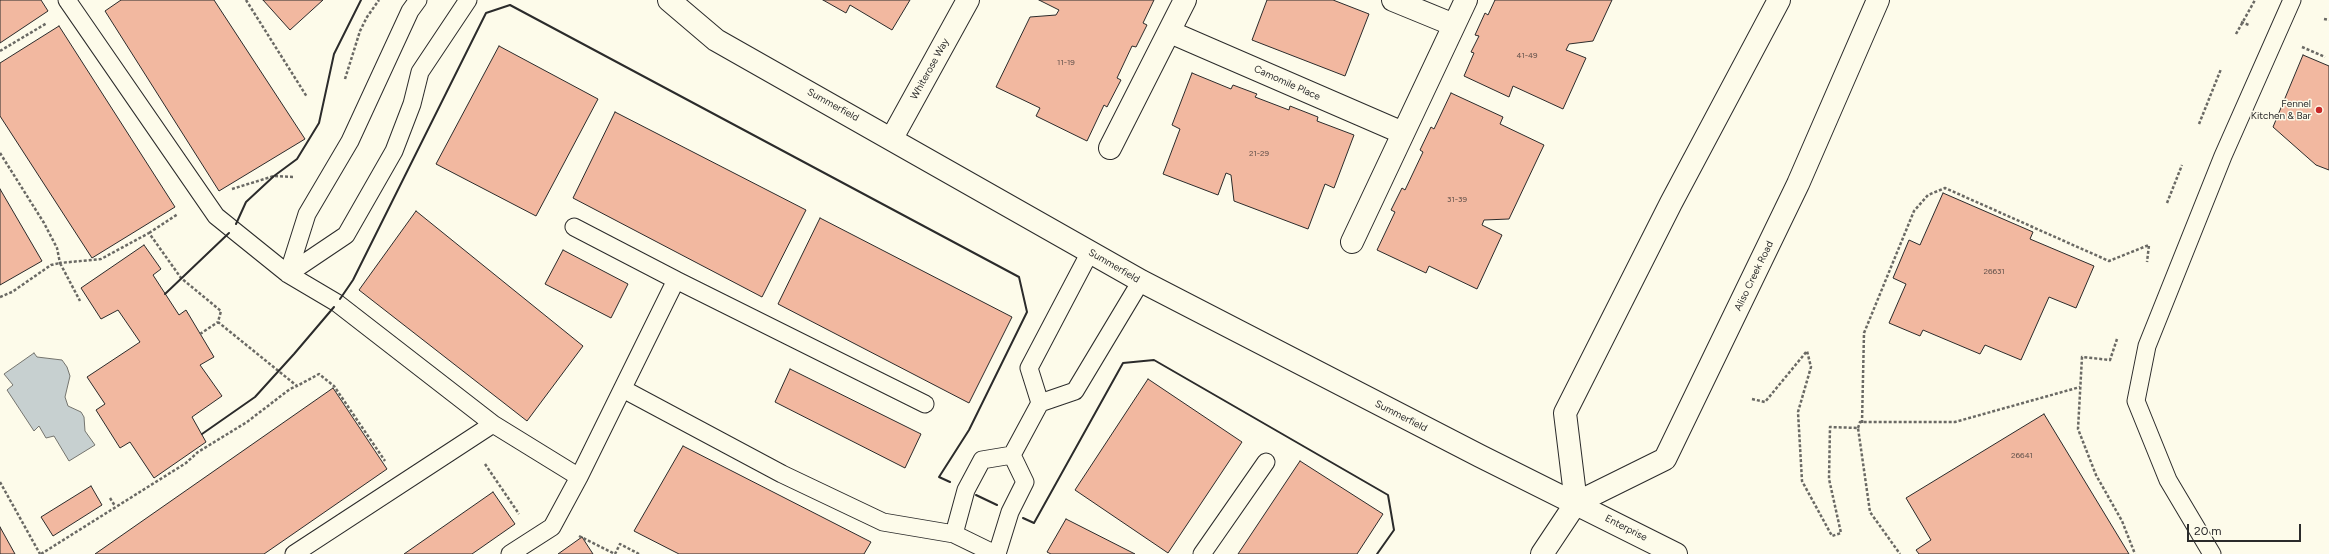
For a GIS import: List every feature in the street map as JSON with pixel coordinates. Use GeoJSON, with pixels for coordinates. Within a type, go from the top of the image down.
{"type":"FeatureCollection","features":[{"type":"Feature","properties":{"kind":"street","name":"Summerfield"},"geometry":{"type":"LineString","coordinates":[[669,0],[716,40],[892,138],[1141,281],[1480,456],[1576,503]]}},
{"type":"Feature","properties":{"kind":"street","name":"Whiterose Way"},"geometry":{"type":"LineString","coordinates":[[892,138],[968,0]]}},
{"type":"Feature","properties":{"kind":"street"},"geometry":{"type":"LineString","coordinates":[[1110,148],[1170,32],[1184,0]]}},
{"type":"Feature","properties":{"kind":"street"},"geometry":{"type":"LineString","coordinates":[[1393,0],[1454,25]]}},
{"type":"Feature","properties":{"kind":"street"},"geometry":{"type":"LineString","coordinates":[[1352,242],[1466,0]]}},
{"type":"Feature","properties":{"kind":"street"},"geometry":{"type":"LineString","coordinates":[[1542,554],[1576,503],[1565,413],[1671,203],[1779,0]]}},
{"type":"Feature","properties":{"kind":"street","name":"Aliso Creek Road"},"geometry":{"type":"LineString","coordinates":[[1576,503],[1665,459],[1798,184],[1878,0]]}},
{"type":"Feature","properties":{"kind":"street","name":"Camomile Place"},"geometry":{"type":"LineString","coordinates":[[1170,32],[1403,133]]}},
{"type":"Feature","properties":{"kind":"street","name":"Enterprise"},"geometry":{"type":"LineString","coordinates":[[1576,503],[1676,554]]}},
{"type":"Feature","properties":{"kind":"lane"},"geometry":{"type":"LineString","coordinates":[[288,274],[306,214],[350,140],[410,11],[418,0]]}},
{"type":"Feature","properties":{"kind":"lane"},"geometry":{"type":"LineString","coordinates":[[288,274],[346,235],[394,150],[412,104],[420,72],[468,0]]}},
{"type":"Feature","properties":{"kind":"lane"},"geometry":{"type":"LineString","coordinates":[[2212,554],[2168,480],[2136,401],[2147,346],[2223,156],[2292,0]]}},
{"type":"Feature","properties":{"kind":"lane"},"geometry":{"type":"LineString","coordinates":[[70,4],[216,216],[288,274],[337,303],[493,424],[579,477]]}},
{"type":"Feature","properties":{"kind":"lane"},"geometry":{"type":"LineString","coordinates":[[574,227],[676,280],[925,404]]}},
{"type":"Feature","properties":{"kind":"lane"},"geometry":{"type":"LineString","coordinates":[[1040,403],[1029,368],[1090,252]]}},
{"type":"Feature","properties":{"kind":"lane"},"geometry":{"type":"LineString","coordinates":[[510,554],[552,527],[624,389],[676,280]]}},
{"type":"Feature","properties":{"kind":"lane"},"geometry":{"type":"LineString","coordinates":[[1012,455],[1040,403],[1075,391],[1141,281]]}},
{"type":"Feature","properties":{"kind":"lane"},"geometry":{"type":"LineString","coordinates":[[624,389],[782,474],[883,522],[954,534],[996,554],[1010,512],[1025,482],[1012,455]]}},
{"type":"Feature","properties":{"kind":"lane"},"geometry":{"type":"LineString","coordinates":[[294,554],[493,424]]}},
{"type":"Feature","properties":{"kind":"lane"},"geometry":{"type":"LineString","coordinates":[[954,534],[966,490],[982,460],[1012,455]]}},
{"type":"Feature","properties":{"kind":"lane"},"geometry":{"type":"LineString","coordinates":[[1202,554],[1266,462]]}},
{"type":"Feature","properties":{"kind":"path"},"geometry":{"type":"LineString","coordinates":[[246,0],[307,97]]}},
{"type":"Feature","properties":{"kind":"path"},"geometry":{"type":"LineString","coordinates":[[343,82],[360,31],[367,17],[379,0]]}},
{"type":"Feature","properties":{"kind":"path"},"geometry":{"type":"LineString","coordinates":[[2236,34],[2255,0]]}},
{"type":"Feature","properties":{"kind":"path"},"geometry":{"type":"LineString","coordinates":[[0,51],[70,4]]}},
{"type":"Feature","properties":{"kind":"path"},"geometry":{"type":"LineString","coordinates":[[2324,19],[2329,20]]}},
{"type":"Feature","properties":{"kind":"path"},"geometry":{"type":"LineString","coordinates":[[2305,48],[2326,57]]}},
{"type":"Feature","properties":{"kind":"path"},"geometry":{"type":"LineString","coordinates":[[2199,124],[2221,69]]}},
{"type":"Feature","properties":{"kind":"path"},"geometry":{"type":"LineString","coordinates":[[0,153],[44,223],[57,248],[60,263],[80,301]]}},
{"type":"Feature","properties":{"kind":"path"},"geometry":{"type":"LineString","coordinates":[[2167,203],[2182,164]]}},
{"type":"Feature","properties":{"kind":"path"},"geometry":{"type":"LineString","coordinates":[[231,189],[274,176],[302,178]]}},
{"type":"Feature","properties":{"kind":"path"},"geometry":{"type":"LineString","coordinates":[[1862,423],[1864,333],[1914,211],[1928,196],[1945,188],[2110,261],[2149,245]]}},
{"type":"Feature","properties":{"kind":"path"},"geometry":{"type":"LineString","coordinates":[[0,297],[12,292],[51,265],[101,259],[149,233],[178,214]]}},
{"type":"Feature","properties":{"kind":"path"},"geometry":{"type":"LineString","coordinates":[[149,233],[181,278],[221,311],[218,322],[200,334]]}},
{"type":"Feature","properties":{"kind":"path"},"geometry":{"type":"LineString","coordinates":[[218,322],[297,386]]}},
{"type":"Feature","properties":{"kind":"path"},"geometry":{"type":"LineString","coordinates":[[1752,399],[1766,402],[1807,351],[1811,367],[1798,412],[1802,481],[1832,536],[1841,533],[1829,479],[1830,427],[1858,428]]}},
{"type":"Feature","properties":{"kind":"path"},"geometry":{"type":"LineString","coordinates":[[0,482],[41,554],[115,506],[186,463],[204,448],[247,422],[290,389],[319,374],[334,386],[386,464]]}},
{"type":"Feature","properties":{"kind":"path"},"geometry":{"type":"LineString","coordinates":[[1900,554],[1870,512],[1858,428],[1860,422],[1955,422],[2080,387]]}},
{"type":"Feature","properties":{"kind":"path"},"geometry":{"type":"LineString","coordinates":[[110,498],[115,506]]}},
{"type":"Feature","properties":{"kind":"path"},"geometry":{"type":"LineString","coordinates":[[585,537],[615,554],[620,544],[639,554]]}},
{"type":"Feature","properties":{"kind":"shaded area"},"geometry":{"type":"Polygon","coordinates":[[[34,353],[37,357],[62,360],[67,367],[70,376],[65,397],[68,406],[81,412],[84,417],[85,431],[95,445],[69,461],[54,436],[46,438],[39,426],[34,431],[7,390],[13,385],[4,374],[34,353]]]}},
{"type":"Feature","properties":{"kind":"building"},"geometry":{"type":"Polygon","coordinates":[[[0,0],[41,0],[48,11],[0,43],[0,0]]]}},
{"type":"Feature","properties":{"kind":"building"},"geometry":{"type":"Polygon","coordinates":[[[121,0],[214,0],[305,139],[219,191],[105,11],[121,0]]]}},
{"type":"Feature","properties":{"kind":"building"},"geometry":{"type":"Polygon","coordinates":[[[263,0],[323,0],[290,30],[263,0]]]}},
{"type":"Feature","properties":{"kind":"building"},"geometry":{"type":"Polygon","coordinates":[[[823,0],[910,0],[892,30],[850,5],[846,13],[823,0]]]}},
{"type":"Feature","properties":{"kind":"building"},"geometry":{"type":"Polygon","coordinates":[[[1039,0],[1154,0],[1143,23],[1147,25],[1136,47],[1132,46],[1117,78],[1121,80],[1107,107],[1104,105],[1087,141],[1036,116],[1040,108],[996,87],[1030,17],[1056,15],[1059,10],[1039,0]]]}},
{"type":"Feature","properties":{"kind":"building"},"geometry":{"type":"Polygon","coordinates":[[[1267,0],[1333,0],[1369,14],[1345,76],[1252,40],[1267,0]]]}},
{"type":"Feature","properties":{"kind":"building"},"geometry":{"type":"Polygon","coordinates":[[[1495,0],[1612,0],[1593,41],[1569,44],[1566,50],[1586,58],[1563,109],[1513,86],[1509,97],[1464,76],[1474,53],[1471,52],[1479,36],[1475,35],[1485,13],[1488,15],[1495,0]]]}},
{"type":"Feature","properties":{"kind":"building"},"geometry":{"type":"Polygon","coordinates":[[[59,26],[175,207],[92,258],[0,116],[0,63],[59,26]]]}},
{"type":"Feature","properties":{"kind":"building"},"geometry":{"type":"Polygon","coordinates":[[[499,46],[598,99],[536,216],[436,164],[499,46]]]}},
{"type":"Feature","properties":{"kind":"building"},"geometry":{"type":"Polygon","coordinates":[[[2303,55],[2329,66],[2329,170],[2316,165],[2273,127],[2303,55]]]}},
{"type":"Feature","properties":{"kind":"building"},"geometry":{"type":"Polygon","coordinates":[[[1192,73],[1231,89],[1233,85],[1257,94],[1255,97],[1289,110],[1290,106],[1318,117],[1317,121],[1354,135],[1334,188],[1325,184],[1308,229],[1234,201],[1231,175],[1226,173],[1218,195],[1163,174],[1180,129],[1172,125],[1192,73]]]}},
{"type":"Feature","properties":{"kind":"building"},"geometry":{"type":"Polygon","coordinates":[[[1451,93],[1503,117],[1500,124],[1544,145],[1509,219],[1484,220],[1482,225],[1502,235],[1477,289],[1429,266],[1426,273],[1377,250],[1395,212],[1391,210],[1402,188],[1405,190],[1423,152],[1420,150],[1431,127],[1434,129],[1451,93]]]}},
{"type":"Feature","properties":{"kind":"building"},"geometry":{"type":"Polygon","coordinates":[[[615,112],[806,210],[762,297],[573,198],[615,112]]]}},
{"type":"Feature","properties":{"kind":"building"},"geometry":{"type":"Polygon","coordinates":[[[0,189],[42,261],[0,285],[0,189]]]}},
{"type":"Feature","properties":{"kind":"building"},"geometry":{"type":"Polygon","coordinates":[[[1943,193],[2033,232],[2030,239],[2094,266],[2076,308],[2049,297],[2021,360],[1985,345],[1980,354],[1923,330],[1920,336],[1889,323],[1906,284],[1893,278],[1909,240],[1920,245],[1943,193]]]}},
{"type":"Feature","properties":{"kind":"building"},"geometry":{"type":"Polygon","coordinates":[[[416,211],[583,346],[527,421],[359,290],[416,211]]]}},
{"type":"Feature","properties":{"kind":"building"},"geometry":{"type":"Polygon","coordinates":[[[820,218],[1012,317],[969,403],[778,304],[820,218]]]}},
{"type":"Feature","properties":{"kind":"building"},"geometry":{"type":"Polygon","coordinates":[[[144,245],[161,269],[153,275],[179,315],[186,310],[214,357],[200,365],[222,396],[192,417],[206,442],[154,478],[130,442],[120,448],[96,410],[105,404],[87,377],[140,342],[118,310],[101,319],[81,288],[144,245]]]}},
{"type":"Feature","properties":{"kind":"building"},"geometry":{"type":"Polygon","coordinates":[[[563,250],[628,284],[611,318],[545,284],[563,250]]]}},
{"type":"Feature","properties":{"kind":"building"},"geometry":{"type":"Polygon","coordinates":[[[790,369],[921,434],[905,468],[775,402],[790,369]]]}},
{"type":"Feature","properties":{"kind":"building"},"geometry":{"type":"Polygon","coordinates":[[[1148,379],[1242,442],[1168,553],[1075,490],[1148,379]]]}},
{"type":"Feature","properties":{"kind":"building"},"geometry":{"type":"Polygon","coordinates":[[[333,388],[387,469],[264,554],[95,554],[333,388]]]}},
{"type":"Feature","properties":{"kind":"building"},"geometry":{"type":"Polygon","coordinates":[[[2044,414],[2129,554],[1919,554],[1916,550],[1931,540],[1906,498],[2044,414]]]}},
{"type":"Feature","properties":{"kind":"building"},"geometry":{"type":"Polygon","coordinates":[[[683,446],[871,542],[864,554],[679,554],[634,531],[683,446]]]}},
{"type":"Feature","properties":{"kind":"building"},"geometry":{"type":"Polygon","coordinates":[[[1300,461],[1383,514],[1357,554],[1238,554],[1300,461]]]}},
{"type":"Feature","properties":{"kind":"building"},"geometry":{"type":"Polygon","coordinates":[[[91,486],[102,505],[53,536],[41,517],[91,486]]]}},
{"type":"Feature","properties":{"kind":"building"},"geometry":{"type":"Polygon","coordinates":[[[493,492],[515,524],[472,554],[404,554],[493,492]]]}},
{"type":"Feature","properties":{"kind":"building"},"geometry":{"type":"Polygon","coordinates":[[[1066,519],[1135,554],[1051,554],[1047,552],[1066,519]]]}},
{"type":"Feature","properties":{"kind":"building"},"geometry":{"type":"Polygon","coordinates":[[[0,527],[15,554],[0,554],[0,527]]]}},
{"type":"Feature","properties":{"kind":"building"},"geometry":{"type":"Polygon","coordinates":[[[582,537],[593,554],[558,554],[582,537]]]}},
{"type":"Feature","properties":{"kind":"wall"},"geometry":{"type":"LineString","coordinates":[[236,224],[246,202],[274,176],[297,159],[319,123],[334,54],[361,0]]}},
{"type":"Feature","properties":{"kind":"wall"},"geometry":{"type":"LineString","coordinates":[[340,299],[353,280],[486,13],[510,5],[1019,277],[1027,312],[969,430],[939,477],[950,482]]}},
{"type":"Feature","properties":{"kind":"wall"},"geometry":{"type":"LineString","coordinates":[[165,294],[229,233]]}},
{"type":"Feature","properties":{"kind":"wall"},"geometry":{"type":"LineString","coordinates":[[202,434],[255,397],[334,307]]}},
{"type":"Feature","properties":{"kind":"wall"},"geometry":{"type":"LineString","coordinates":[[1023,518],[1034,523],[1123,363],[1154,360],[1388,495],[1394,530],[1377,554]]}},
{"type":"Feature","properties":{"kind":"wall"},"geometry":{"type":"LineString","coordinates":[[976,495],[997,505]]}},
{"type":"Feature","properties":{"kind":"place","name":"Fennel Kitchen & Bar"},"geometry":{"type":"Point","coordinates":[2319,110]}}]}
